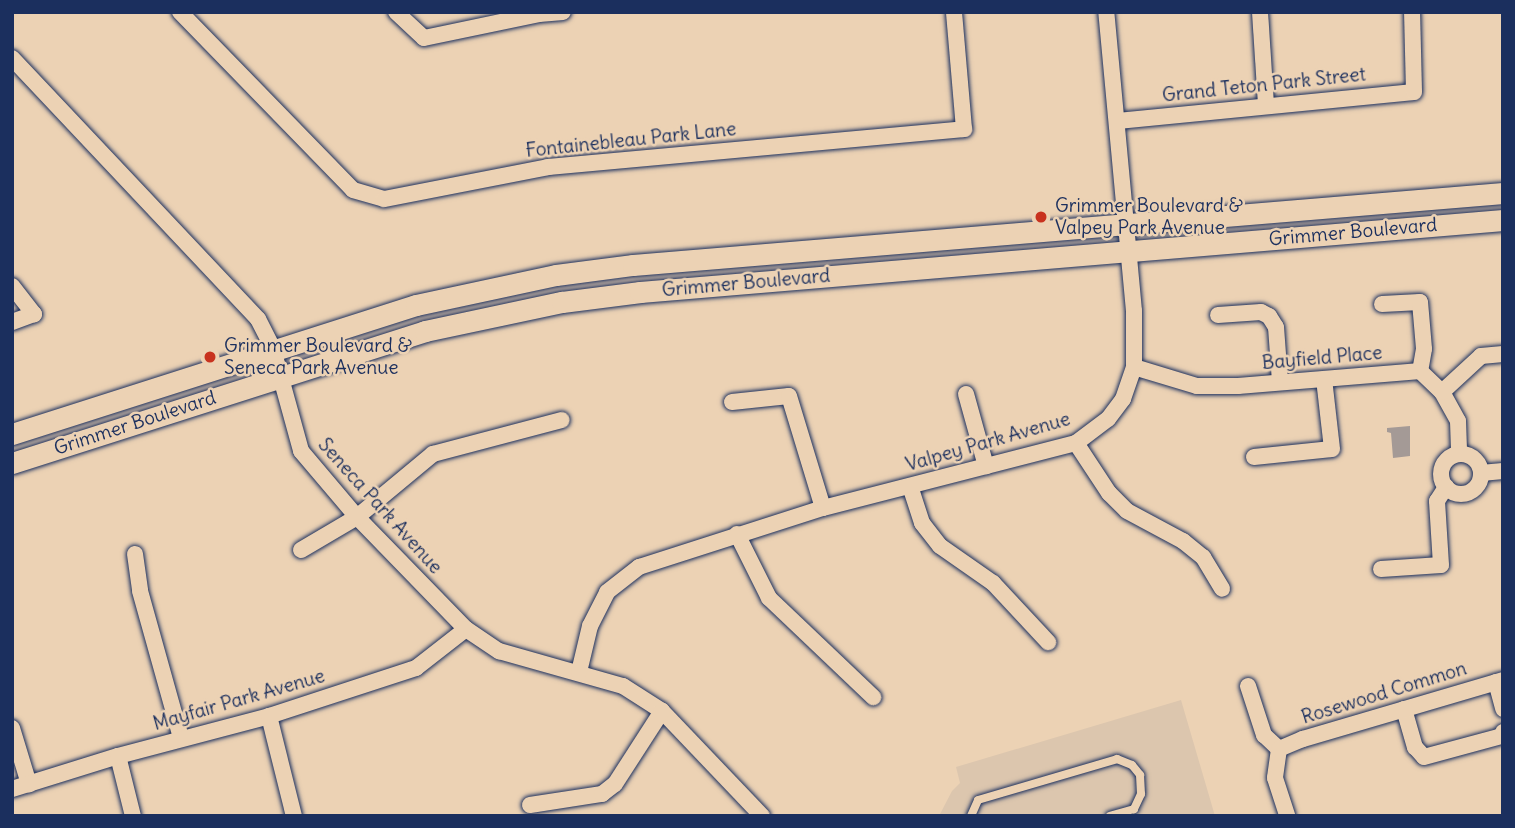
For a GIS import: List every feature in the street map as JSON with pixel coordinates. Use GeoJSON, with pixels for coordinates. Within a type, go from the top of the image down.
{"type":"FeatureCollection","features":[{"type":"Feature","properties":{"kind":"main road","name":"Grimmer Boulevard"},"geometry":{"type":"LineString","coordinates":[[12,434],[416,305],[556,275],[633,265],[1503,193]]}},
{"type":"Feature","properties":{"kind":"main road","name":"Grimmer Boulevard"},"geometry":{"type":"LineString","coordinates":[[12,463],[425,331],[562,302],[653,291],[1503,220]]}},
{"type":"Feature","properties":{"kind":"street","name":"Fontainebleau Park Lane"},"geometry":{"type":"LineString","coordinates":[[180,12],[353,190],[384,199],[548,167],[964,129],[954,12]]}},
{"type":"Feature","properties":{"kind":"street"},"geometry":{"type":"LineString","coordinates":[[396,12],[424,38],[539,14],[563,12]]}},
{"type":"Feature","properties":{"kind":"street","name":"Valpey Park Avenue"},"geometry":{"type":"LineString","coordinates":[[579,672],[590,626],[607,592],[639,567],[823,508],[1076,443],[1108,419],[1123,399],[1134,368],[1134,311],[1106,12]]}},
{"type":"Feature","properties":{"kind":"street"},"geometry":{"type":"LineString","coordinates":[[1260,12],[1266,105]]}},
{"type":"Feature","properties":{"kind":"street","name":"Grand Teton Park Street"},"geometry":{"type":"LineString","coordinates":[[1118,121],[1414,92],[1412,12]]}},
{"type":"Feature","properties":{"kind":"street","name":"Seneca Park Avenue"},"geometry":{"type":"LineString","coordinates":[[12,58],[258,319],[273,349],[300,451],[357,517],[466,629],[499,651],[623,686],[662,710],[762,816]]}},
{"type":"Feature","properties":{"kind":"street"},"geometry":{"type":"LineString","coordinates":[[12,286],[34,314],[12,322]]}},
{"type":"Feature","properties":{"kind":"street"},"geometry":{"type":"LineString","coordinates":[[1382,304],[1420,302],[1424,349],[1420,371],[1442,392],[1458,421],[1459,454]]}},
{"type":"Feature","properties":{"kind":"street"},"geometry":{"type":"LineString","coordinates":[[1218,315],[1261,312],[1269,316],[1276,327],[1280,382]]}},
{"type":"Feature","properties":{"kind":"street"},"geometry":{"type":"LineString","coordinates":[[1442,392],[1481,356],[1503,354]]}},
{"type":"Feature","properties":{"kind":"street","name":"Bayfield Place"},"geometry":{"type":"LineString","coordinates":[[1134,368],[1197,386],[1420,371]]}},
{"type":"Feature","properties":{"kind":"street"},"geometry":{"type":"LineString","coordinates":[[1254,457],[1332,449],[1324,379]]}},
{"type":"Feature","properties":{"kind":"street"},"geometry":{"type":"LineString","coordinates":[[966,394],[986,466]]}},
{"type":"Feature","properties":{"kind":"street"},"geometry":{"type":"LineString","coordinates":[[732,402],[789,396],[823,508]]}},
{"type":"Feature","properties":{"kind":"street"},"geometry":{"type":"LineString","coordinates":[[302,550],[357,517],[433,454],[562,420]]}},
{"type":"Feature","properties":{"kind":"street"},"geometry":{"type":"LineString","coordinates":[[1076,443],[1109,493],[1127,511],[1183,541],[1203,556],[1222,589]]}},
{"type":"Feature","properties":{"kind":"street"},"geometry":{"type":"LineString","coordinates":[[1459,454],[1476,461],[1481,473],[1478,486],[1467,493],[1454,493],[1446,487],[1441,478],[1443,465],[1459,454]]}},
{"type":"Feature","properties":{"kind":"street"},"geometry":{"type":"LineString","coordinates":[[1481,473],[1503,471]]}},
{"type":"Feature","properties":{"kind":"street"},"geometry":{"type":"LineString","coordinates":[[911,486],[922,523],[940,546],[993,583],[1048,642]]}},
{"type":"Feature","properties":{"kind":"street"},"geometry":{"type":"LineString","coordinates":[[1381,569],[1441,565],[1437,501],[1446,487]]}},
{"type":"Feature","properties":{"kind":"street"},"geometry":{"type":"LineString","coordinates":[[737,534],[769,598],[873,698]]}},
{"type":"Feature","properties":{"kind":"street"},"geometry":{"type":"LineString","coordinates":[[135,554],[140,591],[181,738]]}},
{"type":"Feature","properties":{"kind":"street","name":"Mayfair Park Avenue"},"geometry":{"type":"LineString","coordinates":[[12,789],[181,738],[268,716],[416,668],[466,629]]}},
{"type":"Feature","properties":{"kind":"street"},"geometry":{"type":"LineString","coordinates":[[1499,681],[1503,709]]}},
{"type":"Feature","properties":{"kind":"street","name":"Rosewood Common"},"geometry":{"type":"LineString","coordinates":[[1279,749],[1303,739],[1499,681]]}},
{"type":"Feature","properties":{"kind":"street"},"geometry":{"type":"LineString","coordinates":[[1248,686],[1265,735],[1279,749],[1275,778],[1287,816]]}},
{"type":"Feature","properties":{"kind":"street"},"geometry":{"type":"LineString","coordinates":[[1404,709],[1415,747],[1424,757],[1502,736],[1503,732]]}},
{"type":"Feature","properties":{"kind":"street"},"geometry":{"type":"LineString","coordinates":[[530,805],[602,794],[615,784],[662,710]]}},
{"type":"Feature","properties":{"kind":"street"},"geometry":{"type":"LineString","coordinates":[[268,716],[294,816]]}},
{"type":"Feature","properties":{"kind":"street"},"geometry":{"type":"LineString","coordinates":[[12,729],[29,783]]}},
{"type":"Feature","properties":{"kind":"street"},"geometry":{"type":"LineString","coordinates":[[118,756],[133,816]]}},
{"type":"Feature","properties":{"kind":"lane"},"geometry":{"type":"LineString","coordinates":[[971,816],[978,800],[1117,759],[1132,765],[1140,775],[1141,794],[1134,808],[1110,816]]}},
{"type":"Feature","properties":{"kind":"shaded area"},"geometry":{"type":"Polygon","coordinates":[[[1410,426],[1410,456],[1393,458],[1391,433],[1387,432],[1387,428],[1410,426]]]}},
{"type":"Feature","properties":{"kind":"shaded area"},"geometry":{"type":"Polygon","coordinates":[[[1181,700],[1215,816],[939,816],[952,791],[960,783],[956,767],[1181,700]]]}},
{"type":"Feature","properties":{"kind":"place","name":"Grimmer Boulevard & Valpey Park Avenue"},"geometry":{"type":"Point","coordinates":[1041,217]}},
{"type":"Feature","properties":{"kind":"place","name":"Grimmer Boulevard & Seneca Park Avenue"},"geometry":{"type":"Point","coordinates":[210,357]}}]}
